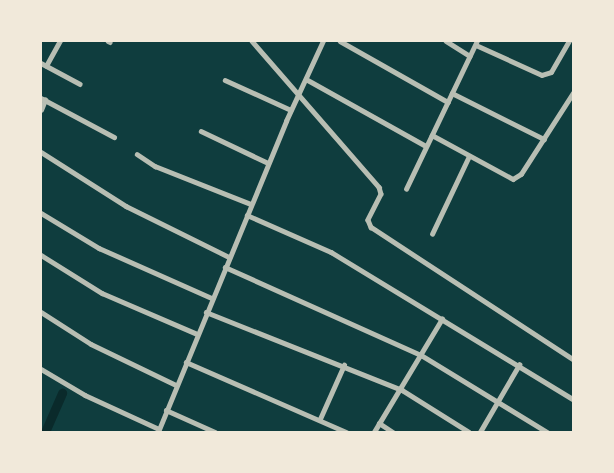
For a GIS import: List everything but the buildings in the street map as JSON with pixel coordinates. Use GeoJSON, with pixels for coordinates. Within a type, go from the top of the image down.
{"type":"FeatureCollection","features":[{"type":"Feature","properties":{"kind":"street"},"geometry":{"type":"LineString","coordinates":[[46,66],[60,41]]}},
{"type":"Feature","properties":{"kind":"street"},"geometry":{"type":"LineString","coordinates":[[252,41],[379,187],[381,194],[368,220],[371,227],[573,359]]}},
{"type":"Feature","properties":{"kind":"street"},"geometry":{"type":"LineString","coordinates":[[41,369],[63,380],[85,395],[159,430],[268,163],[324,41]]}},
{"type":"Feature","properties":{"kind":"street"},"geometry":{"type":"LineString","coordinates":[[340,41],[448,102]]}},
{"type":"Feature","properties":{"kind":"street"},"geometry":{"type":"LineString","coordinates":[[446,41],[470,56]]}},
{"type":"Feature","properties":{"kind":"street"},"geometry":{"type":"LineString","coordinates":[[406,189],[477,43],[542,75],[551,72],[569,41],[573,44]]}},
{"type":"Feature","properties":{"kind":"street"},"geometry":{"type":"LineString","coordinates":[[41,63],[80,84]]}},
{"type":"Feature","properties":{"kind":"street"},"geometry":{"type":"LineString","coordinates":[[306,79],[426,146]]}},
{"type":"Feature","properties":{"kind":"street"},"geometry":{"type":"LineString","coordinates":[[225,80],[291,110]]}},
{"type":"Feature","properties":{"kind":"street"},"geometry":{"type":"LineString","coordinates":[[452,93],[544,139]]}},
{"type":"Feature","properties":{"kind":"street"},"geometry":{"type":"LineString","coordinates":[[432,135],[513,179],[521,174],[573,93]]}},
{"type":"Feature","properties":{"kind":"street"},"geometry":{"type":"LineString","coordinates":[[41,110],[43,99],[114,137]]}},
{"type":"Feature","properties":{"kind":"street"},"geometry":{"type":"LineString","coordinates":[[201,132],[268,163]]}},
{"type":"Feature","properties":{"kind":"street"},"geometry":{"type":"LineString","coordinates":[[41,152],[126,206],[229,257]]}},
{"type":"Feature","properties":{"kind":"street"},"geometry":{"type":"LineString","coordinates":[[137,154],[156,166],[251,204]]}},
{"type":"Feature","properties":{"kind":"street"},"geometry":{"type":"LineString","coordinates":[[432,234],[469,156]]}},
{"type":"Feature","properties":{"kind":"street"},"geometry":{"type":"LineString","coordinates":[[41,213],[120,257],[212,298]]}},
{"type":"Feature","properties":{"kind":"street"},"geometry":{"type":"LineString","coordinates":[[247,215],[331,252],[573,399]]}},
{"type":"Feature","properties":{"kind":"street"},"geometry":{"type":"LineString","coordinates":[[41,256],[102,292],[197,334]]}},
{"type":"Feature","properties":{"kind":"street"},"geometry":{"type":"LineString","coordinates":[[225,267],[421,355],[548,432]]}},
{"type":"Feature","properties":{"kind":"street"},"geometry":{"type":"LineString","coordinates":[[41,312],[91,344],[176,385]]}},
{"type":"Feature","properties":{"kind":"street"},"geometry":{"type":"LineString","coordinates":[[206,312],[344,365],[402,390],[469,432]]}},
{"type":"Feature","properties":{"kind":"street"},"geometry":{"type":"LineString","coordinates":[[374,432],[402,390],[442,319]]}},
{"type":"Feature","properties":{"kind":"street"},"geometry":{"type":"LineString","coordinates":[[186,362],[346,432]]}},
{"type":"Feature","properties":{"kind":"street"},"geometry":{"type":"LineString","coordinates":[[320,419],[344,365]]}},
{"type":"Feature","properties":{"kind":"street"},"geometry":{"type":"LineString","coordinates":[[480,432],[519,365]]}},
{"type":"Feature","properties":{"kind":"street"},"geometry":{"type":"LineString","coordinates":[[166,410],[215,432]]}},
{"type":"Feature","properties":{"kind":"street"},"geometry":{"type":"LineString","coordinates":[[379,423],[393,432]]}},
{"type":"Feature","properties":{"kind":"waterway"},"geometry":{"type":"LineString","coordinates":[[45,432],[62,393]]}}]}
